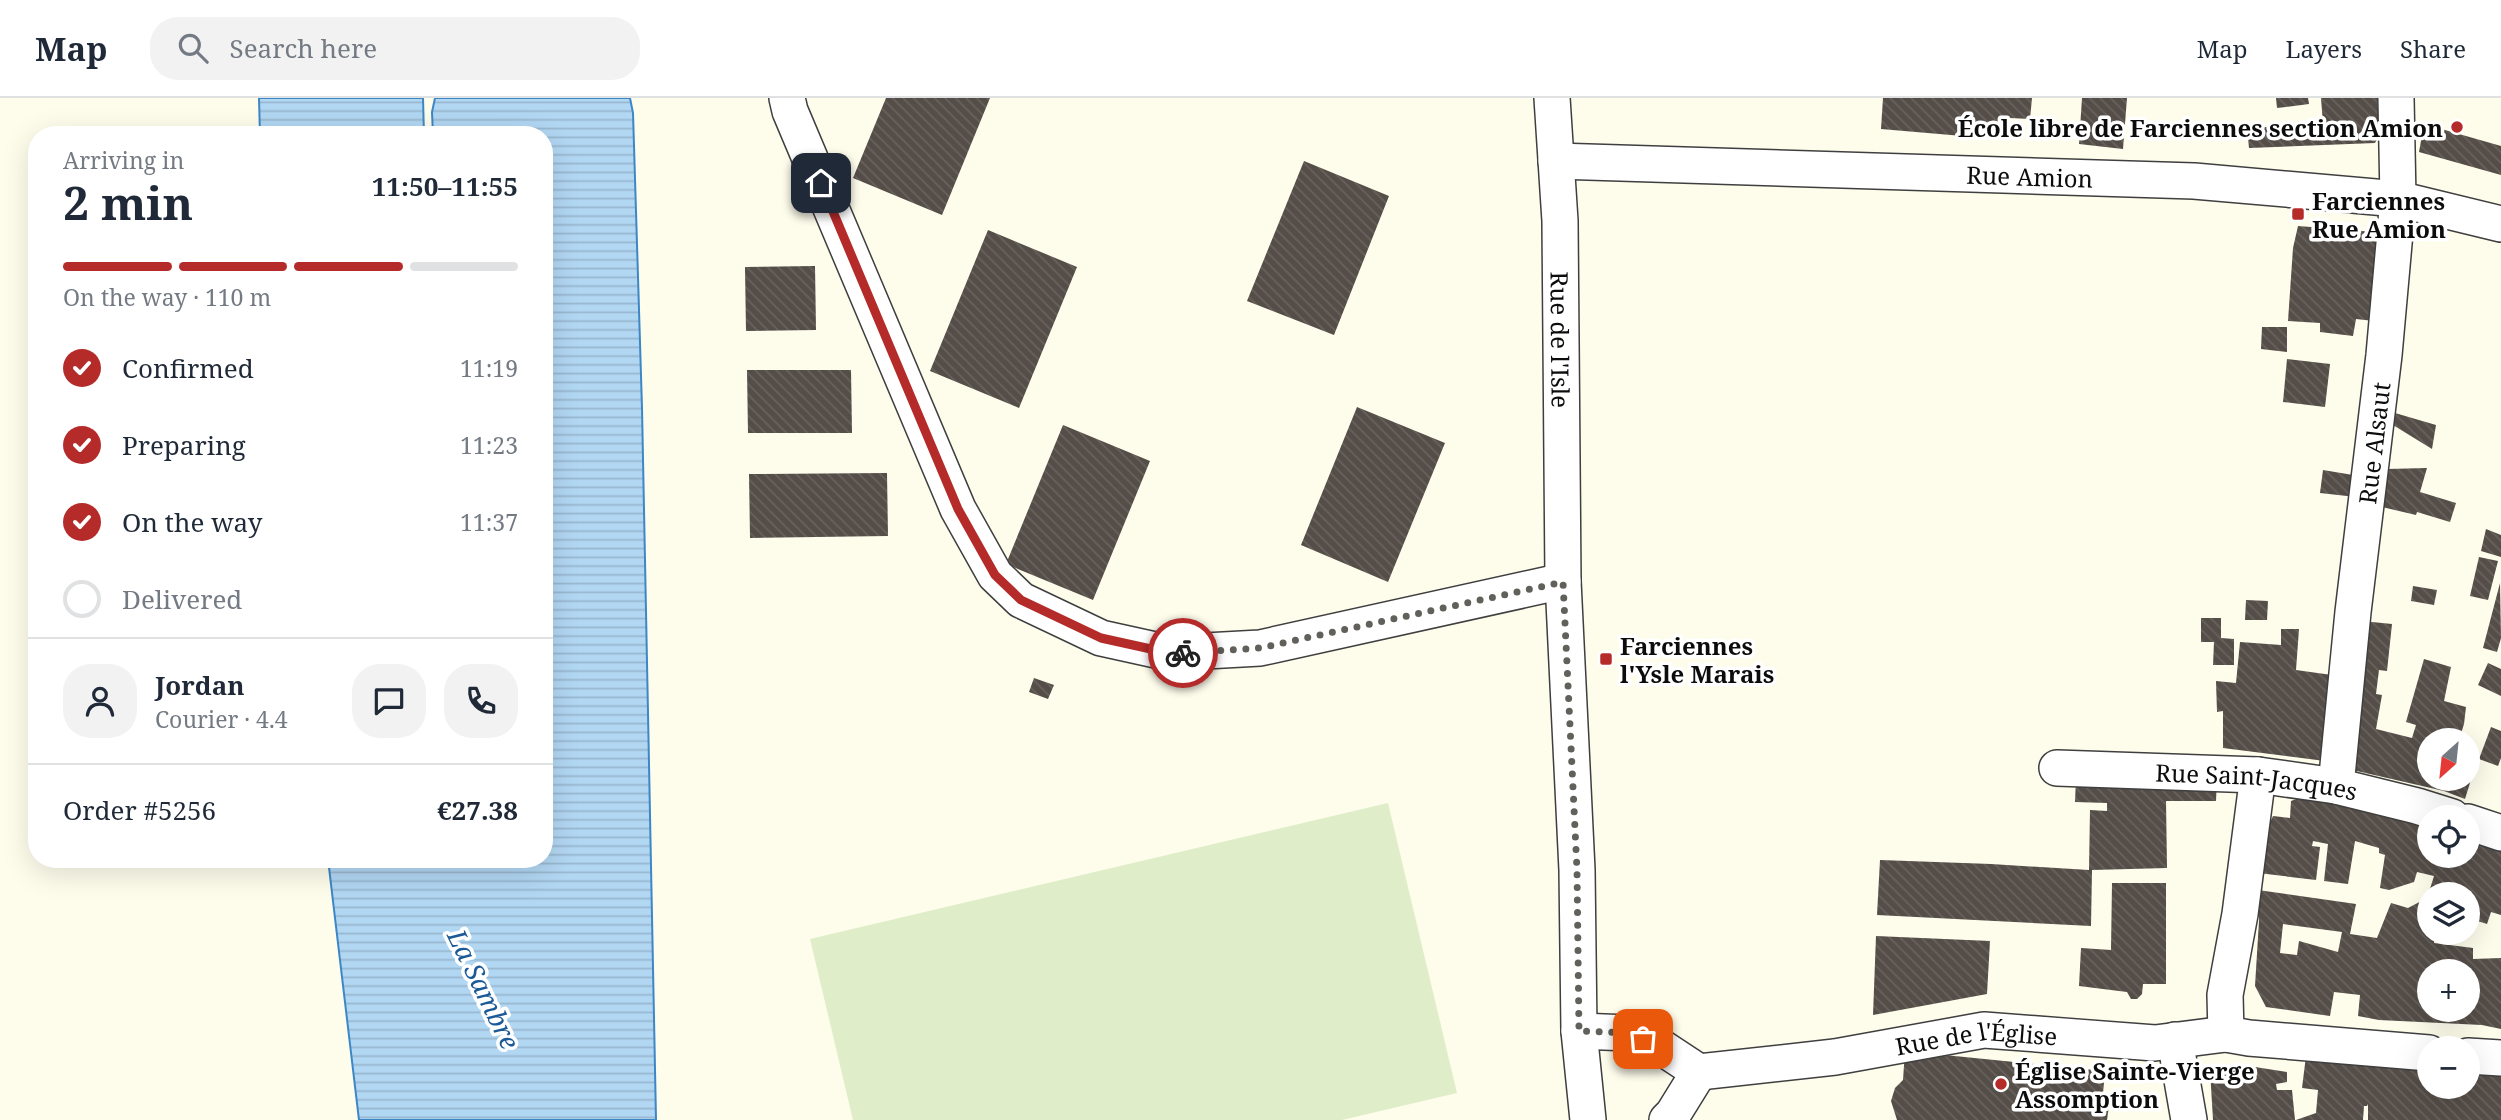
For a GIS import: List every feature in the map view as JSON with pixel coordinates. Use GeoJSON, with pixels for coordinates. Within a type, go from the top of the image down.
{"type":"FeatureCollection","features":[{"type":"Feature","properties":{"kind":"street"},"geometry":{"type":"LineString","coordinates":[[787,98],[795,123],[958,509],[995,575],[1021,600],[1101,638],[1169,653],[1260,648],[1563,582]]}},
{"type":"Feature","properties":{"kind":"street","name":"Rue de l'Isle"},"geometry":{"type":"LineString","coordinates":[[1552,98],[1560,221],[1563,582],[1577,870],[1579,1031],[1588,1120]]}},
{"type":"Feature","properties":{"kind":"street","name":"Rue Alsaut"},"geometry":{"type":"LineString","coordinates":[[2336,786],[2353,612],[2384,355],[2398,199],[2396,98]]}},
{"type":"Feature","properties":{"kind":"street","name":"Rue Amion"},"geometry":{"type":"LineString","coordinates":[[1556,161],[2194,181],[2398,199],[2501,224]]}},
{"type":"Feature","properties":{"kind":"street","name":"Rue Saint-Jacques"},"geometry":{"type":"LineString","coordinates":[[2057,768],[2258,775],[2336,786],[2417,806]]}},
{"type":"Feature","properties":{"kind":"street"},"geometry":{"type":"LineString","coordinates":[[2226,1034],[2225,995],[2240,914],[2258,775]]}},
{"type":"Feature","properties":{"kind":"street"},"geometry":{"type":"LineString","coordinates":[[2480,826],[2501,833]]}},
{"type":"Feature","properties":{"kind":"street","name":"Rue de l'Église"},"geometry":{"type":"LineString","coordinates":[[1699,1072],[1835,1056],[1984,1030],[2155,1043],[2226,1034],[2276,1041],[2417,1052]]}},
{"type":"Feature","properties":{"kind":"street"},"geometry":{"type":"LineString","coordinates":[[1579,1031],[1629,1033],[1658,1045],[1699,1072],[1667,1120]]}},
{"type":"Feature","properties":{"kind":"street"},"geometry":{"type":"LineString","coordinates":[[2175,1040],[2189,1120]]}},
{"type":"Feature","properties":{"kind":"street"},"geometry":{"type":"LineString","coordinates":[[2480,1057],[2501,1058]]}},
{"type":"Feature","properties":{"kind":"green space"},"geometry":{"type":"Polygon","coordinates":[[[1388,803],[1457,1093],[1342,1120],[853,1120],[810,939],[1388,803]]]}},
{"type":"Feature","properties":{"kind":"water"},"geometry":{"type":"Polygon","coordinates":[[[259,98],[423,98],[424,126],[260,126],[259,98]]]}},
{"type":"Feature","properties":{"kind":"water","name":"La Sambre"},"geometry":{"type":"Polygon","coordinates":[[[435,98],[630,98],[633,113],[642,408],[656,1120],[359,1120],[329,868],[553,868],[553,126],[433,126],[435,98]]]}},
{"type":"Feature","properties":{"kind":"building"},"geometry":{"type":"Polygon","coordinates":[[[886,98],[990,98],[942,215],[853,178],[886,98]]]}},
{"type":"Feature","properties":{"kind":"building"},"geometry":{"type":"Polygon","coordinates":[[[1883,98],[2032,98],[2030,119],[2010,118],[2009,140],[1881,129],[1883,98]]]}},
{"type":"Feature","properties":{"kind":"building"},"geometry":{"type":"Polygon","coordinates":[[[2082,98],[2127,98],[2123,149],[2079,144],[2082,98]]]}},
{"type":"Feature","properties":{"kind":"building"},"geometry":{"type":"Polygon","coordinates":[[[2276,98],[2308,98],[2309,104],[2277,108],[2276,98]]]}},
{"type":"Feature","properties":{"kind":"building"},"geometry":{"type":"Polygon","coordinates":[[[2321,98],[2377,98],[2380,134],[2375,143],[2249,148],[2247,128],[2323,124],[2321,98]]]}},
{"type":"Feature","properties":{"kind":"building"},"geometry":{"type":"Polygon","coordinates":[[[2424,124],[2501,146],[2501,175],[2419,152],[2424,124]]]}},
{"type":"Feature","properties":{"kind":"building"},"geometry":{"type":"Polygon","coordinates":[[[1304,161],[1389,196],[1334,335],[1247,301],[1304,161]]]}},
{"type":"Feature","properties":{"kind":"building"},"geometry":{"type":"Polygon","coordinates":[[[2298,226],[2387,233],[2374,321],[2356,319],[2353,336],[2320,332],[2320,323],[2288,321],[2293,248],[2298,226]]]}},
{"type":"Feature","properties":{"kind":"building"},"geometry":{"type":"Polygon","coordinates":[[[988,230],[1077,267],[1019,408],[930,371],[988,230]]]}},
{"type":"Feature","properties":{"kind":"building"},"geometry":{"type":"Polygon","coordinates":[[[815,266],[816,330],[746,331],[745,267],[815,266]]]}},
{"type":"Feature","properties":{"kind":"building"},"geometry":{"type":"Polygon","coordinates":[[[2262,327],[2287,327],[2287,352],[2261,349],[2262,327]]]}},
{"type":"Feature","properties":{"kind":"building"},"geometry":{"type":"Polygon","coordinates":[[[2287,359],[2330,364],[2325,407],[2283,402],[2287,359]]]}},
{"type":"Feature","properties":{"kind":"building"},"geometry":{"type":"Polygon","coordinates":[[[747,370],[851,370],[852,433],[748,433],[747,370]]]}},
{"type":"Feature","properties":{"kind":"building"},"geometry":{"type":"Polygon","coordinates":[[[1357,407],[1445,443],[1388,582],[1301,545],[1357,407]]]}},
{"type":"Feature","properties":{"kind":"building"},"geometry":{"type":"Polygon","coordinates":[[[2395,413],[2436,425],[2432,449],[2393,425],[2395,413]]]}},
{"type":"Feature","properties":{"kind":"building"},"geometry":{"type":"Polygon","coordinates":[[[1063,425],[1150,461],[1093,600],[1006,564],[1063,425]]]}},
{"type":"Feature","properties":{"kind":"building"},"geometry":{"type":"Polygon","coordinates":[[[2427,468],[2420,492],[2456,503],[2450,522],[2417,512],[2416,515],[2382,507],[2387,469],[2427,468]]]}},
{"type":"Feature","properties":{"kind":"building"},"geometry":{"type":"Polygon","coordinates":[[[2323,470],[2359,476],[2356,497],[2320,493],[2323,470]]]}},
{"type":"Feature","properties":{"kind":"building"},"geometry":{"type":"Polygon","coordinates":[[[887,473],[888,536],[750,538],[749,474],[887,473]]]}},
{"type":"Feature","properties":{"kind":"building"},"geometry":{"type":"Polygon","coordinates":[[[2486,529],[2501,535],[2501,557],[2481,551],[2486,529]]]}},
{"type":"Feature","properties":{"kind":"building"},"geometry":{"type":"Polygon","coordinates":[[[2479,557],[2498,561],[2488,600],[2470,596],[2479,557]]]}},
{"type":"Feature","properties":{"kind":"building"},"geometry":{"type":"Polygon","coordinates":[[[2500,583],[2501,638],[2497,652],[2483,648],[2500,583]]]}},
{"type":"Feature","properties":{"kind":"building"},"geometry":{"type":"Polygon","coordinates":[[[2413,586],[2437,590],[2434,605],[2411,601],[2413,586]]]}},
{"type":"Feature","properties":{"kind":"building"},"geometry":{"type":"Polygon","coordinates":[[[2246,600],[2268,601],[2267,620],[2245,620],[2246,600]]]}},
{"type":"Feature","properties":{"kind":"building"},"geometry":{"type":"Polygon","coordinates":[[[2201,618],[2221,618],[2221,638],[2234,639],[2234,665],[2213,665],[2214,642],[2201,642],[2201,618]]]}},
{"type":"Feature","properties":{"kind":"building"},"geometry":{"type":"Polygon","coordinates":[[[2362,621],[2392,624],[2387,671],[2379,670],[2376,694],[2382,695],[2376,729],[2412,738],[2416,725],[2406,722],[2424,659],[2451,667],[2444,701],[2466,707],[2464,724],[2463,728],[2417,728],[2417,785],[2348,769],[2362,621]]]}},
{"type":"Feature","properties":{"kind":"building"},"geometry":{"type":"Polygon","coordinates":[[[2281,629],[2299,629],[2296,670],[2339,676],[2325,761],[2223,748],[2223,711],[2217,712],[2216,681],[2236,683],[2240,642],[2281,645],[2281,629]]]}},
{"type":"Feature","properties":{"kind":"building"},"geometry":{"type":"Polygon","coordinates":[[[2488,663],[2501,669],[2501,696],[2478,685],[2488,663]]]}},
{"type":"Feature","properties":{"kind":"building"},"geometry":{"type":"Polygon","coordinates":[[[1034,678],[1054,685],[1048,699],[1029,692],[1034,678]]]}},
{"type":"Feature","properties":{"kind":"building"},"geometry":{"type":"Polygon","coordinates":[[[2491,727],[2501,731],[2501,758],[2498,766],[2480,759],[2491,727]]]}},
{"type":"Feature","properties":{"kind":"building"},"geometry":{"type":"Polygon","coordinates":[[[2076,778],[2217,778],[2216,801],[2166,801],[2167,868],[2092,870],[2091,926],[1877,915],[1880,860],[2089,870],[2090,810],[2107,811],[2107,803],[2075,802],[2076,778]]]}},
{"type":"Feature","properties":{"kind":"building"},"geometry":{"type":"Polygon","coordinates":[[[2444,791],[2467,791],[2465,799],[2444,791]]]}},
{"type":"Feature","properties":{"kind":"building"},"geometry":{"type":"Polygon","coordinates":[[[2307,795],[2417,823],[2417,868],[2480,868],[2480,839],[2501,845],[2501,915],[2491,912],[2487,924],[2480,922],[2480,882],[2432,882],[2434,876],[2417,872],[2414,882],[2389,890],[2380,888],[2385,855],[2379,853],[2379,848],[2355,841],[2348,884],[2324,881],[2328,844],[2313,841],[2312,846],[2320,847],[2316,880],[2258,873],[2262,840],[2273,816],[2290,818],[2291,801],[2307,795]]]}},
{"type":"Feature","properties":{"kind":"building"},"geometry":{"type":"Polygon","coordinates":[[[2112,883],[2166,883],[2166,984],[2143,984],[2142,994],[2137,999],[2131,999],[2127,992],[2079,986],[2081,948],[2111,950],[2112,883]]]}},
{"type":"Feature","properties":{"kind":"building"},"geometry":{"type":"Polygon","coordinates":[[[2258,890],[2356,904],[2350,934],[2377,938],[2391,903],[2408,908],[2417,903],[2417,945],[2473,948],[2473,959],[2417,959],[2417,1022],[2358,1016],[2360,995],[2334,992],[2330,1016],[2266,1007],[2255,986],[2258,890]],[[2283,924],[2280,953],[2297,955],[2299,941],[2338,952],[2342,932],[2283,924]]]}},
{"type":"Feature","properties":{"kind":"building"},"geometry":{"type":"Polygon","coordinates":[[[1876,936],[1990,941],[1987,994],[1873,1015],[1876,936]]]}},
{"type":"Feature","properties":{"kind":"building"},"geometry":{"type":"Polygon","coordinates":[[[2501,958],[2501,1029],[2482,1025],[2420,1022],[2480,1022],[2480,959],[2473,959],[2501,958]]]}},
{"type":"Feature","properties":{"kind":"building","name":"Église Sainte-Vierge Assomption"},"geometry":{"type":"Polygon","coordinates":[[[1905,1051],[2105,1071],[2102,1105],[2109,1106],[2107,1120],[1897,1120],[1891,1101],[1895,1088],[1903,1080],[1905,1051]]]}},
{"type":"Feature","properties":{"kind":"building"},"geometry":{"type":"Polygon","coordinates":[[[2306,1056],[2417,1063],[2417,1099],[2480,1099],[2480,1069],[2501,1070],[2501,1120],[2368,1120],[2368,1104],[2364,1106],[2363,1120],[2296,1120],[2316,1113],[2318,1090],[2302,1088],[2306,1056]]]}},
{"type":"Feature","properties":{"kind":"building"},"geometry":{"type":"Polygon","coordinates":[[[2255,1067],[2287,1072],[2287,1082],[2276,1084],[2277,1090],[2292,1090],[2295,1120],[2213,1120],[2210,1070],[2255,1067]]]}},
{"type":"Feature","properties":{"kind":"way so far"},"geometry":{"type":"LineString","coordinates":[[1183,653],[1260,648],[1563,582],[1577,870],[1579,1031],[1629,1033],[1643,1039]]}},
{"type":"Feature","properties":{"kind":"place","name":"École libre de Farciennes section Amion"},"geometry":{"type":"Point","coordinates":[2457,127]}},
{"type":"Feature","properties":{"kind":"place","name":"Farciennes Rue Amion"},"geometry":{"type":"Point","coordinates":[2298,214]}},
{"type":"Feature","properties":{"kind":"place","name":"Farciennes l'Ysle Marais"},"geometry":{"type":"Point","coordinates":[1606,659]}},
{"type":"Feature","properties":{"kind":"place","name":"Église Sainte-Vierge Assomption"},"geometry":{"type":"Point","coordinates":[2001,1084]}},
{"type":"Feature","properties":{"kind":"route"},"geometry":{"type":"LineString","coordinates":[[821,183],[958,509],[995,575],[1021,600],[1101,638],[1169,653],[1183,653]]}}]}
